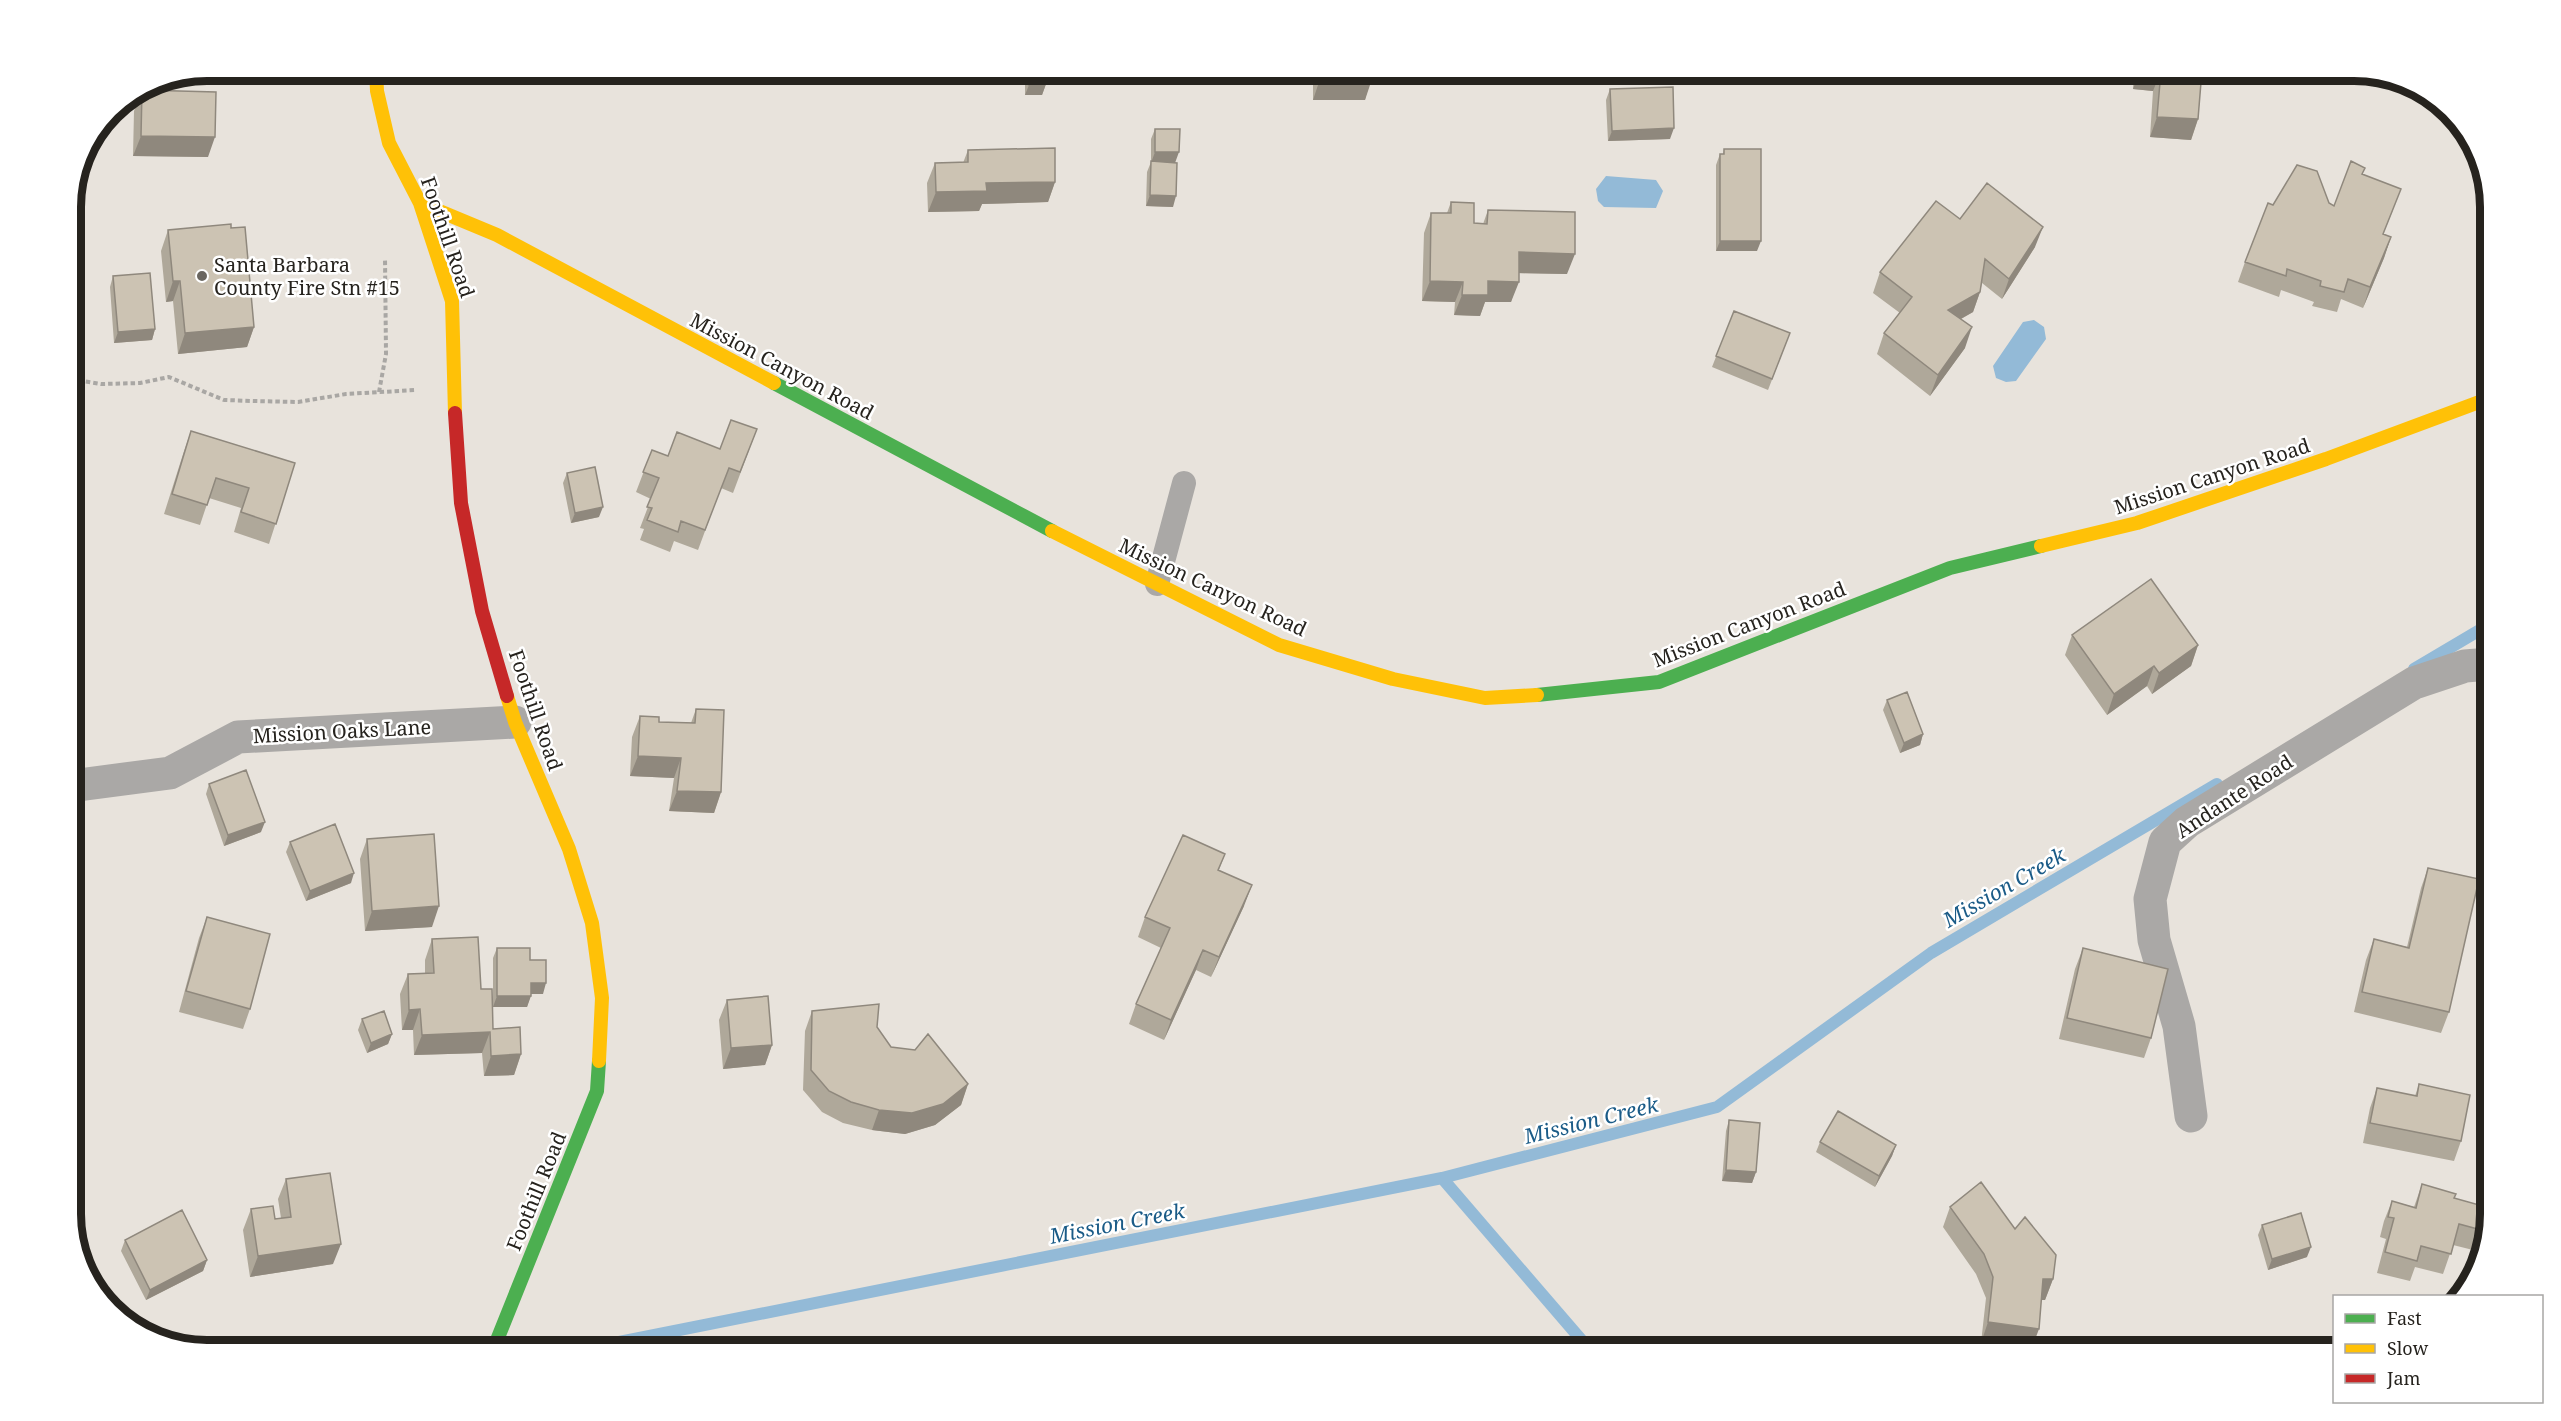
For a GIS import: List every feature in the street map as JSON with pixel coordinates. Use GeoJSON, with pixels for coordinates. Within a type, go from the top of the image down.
{"type":"FeatureCollection","features":[{"type":"Feature","properties":{"kind":"street","name":"Foothill Road"},"geometry":{"type":"LineString","coordinates":[[376,81],[376,91],[389,143],[420,203],[452,301],[453,387],[461,503],[482,611],[515,722],[579,881],[592,923],[602,998],[597,1091],[497,1340]]}},
{"type":"Feature","properties":{"kind":"street","name":"Mission Canyon Road"},"geometry":{"type":"LineString","coordinates":[[420,203],[497,235],[787,392],[1279,645],[1393,679],[1485,698],[1573,693],[1659,682],[1950,568],[2137,523],[2326,459],[2480,402]]}},
{"type":"Feature","properties":{"kind":"street","name":"Andante Road"},"geometry":{"type":"LineString","coordinates":[[2191,1116],[2179,1026],[2154,940],[2150,899],[2165,842],[2187,822],[2414,683],[2465,666],[2480,665]]}},
{"type":"Feature","properties":{"kind":"street","name":"Mission Oaks Lane"},"geometry":{"type":"LineString","coordinates":[[81,785],[170,773],[238,737],[515,722]]}},
{"type":"Feature","properties":{"kind":"lane"},"geometry":{"type":"LineString","coordinates":[[1157,584],[1184,483]]}},
{"type":"Feature","properties":{"kind":"path"},"geometry":{"type":"LineString","coordinates":[[379,392],[386,354],[385,258]]}},
{"type":"Feature","properties":{"kind":"path"},"geometry":{"type":"LineString","coordinates":[[81,381],[101,384],[140,382],[169,377],[224,400],[298,402],[379,392],[453,387]]}},
{"type":"Feature","properties":{"kind":"water"},"geometry":{"type":"Polygon","coordinates":[[[1606,176],[1656,180],[1663,191],[1656,208],[1604,207],[1598,201],[1596,189],[1606,176]]]}},
{"type":"Feature","properties":{"kind":"water"},"geometry":{"type":"Polygon","coordinates":[[[2034,320],[2044,327],[2046,339],[2016,381],[2006,382],[1996,378],[1993,366],[2023,322],[2034,320]]]}},
{"type":"Feature","properties":{"kind":"building"},"geometry":{"type":"Polygon","coordinates":[[[1029,81],[1046,81],[1046,84],[1029,85],[1029,81]]]}},
{"type":"Feature","properties":{"kind":"building"},"geometry":{"type":"Polygon","coordinates":[[[2160,81],[2201,81],[2198,119],[2157,117],[2160,81]]]}},
{"type":"Feature","properties":{"kind":"building"},"geometry":{"type":"Polygon","coordinates":[[[1673,87],[1674,128],[1612,131],[1610,89],[1673,87]]]}},
{"type":"Feature","properties":{"kind":"building"},"geometry":{"type":"Polygon","coordinates":[[[160,90],[216,92],[215,137],[141,136],[142,99],[160,90]]]}},
{"type":"Feature","properties":{"kind":"building"},"geometry":{"type":"Polygon","coordinates":[[[1155,129],[1180,129],[1179,152],[1155,152],[1155,129]]]}},
{"type":"Feature","properties":{"kind":"building"},"geometry":{"type":"Polygon","coordinates":[[[1055,148],[1055,182],[986,183],[987,191],[936,192],[935,163],[968,162],[968,150],[1055,148]]]}},
{"type":"Feature","properties":{"kind":"building"},"geometry":{"type":"Polygon","coordinates":[[[1724,149],[1761,149],[1761,241],[1720,241],[1720,154],[1724,154],[1724,149]]]}},
{"type":"Feature","properties":{"kind":"building"},"geometry":{"type":"Polygon","coordinates":[[[1151,161],[1177,163],[1176,196],[1150,195],[1151,161]]]}},
{"type":"Feature","properties":{"kind":"building"},"geometry":{"type":"Polygon","coordinates":[[[2351,161],[2365,168],[2362,174],[2401,189],[2383,234],[2391,237],[2370,287],[2348,279],[2344,292],[2320,286],[2321,281],[2287,269],[2286,276],[2245,262],[2268,203],[2273,205],[2297,165],[2317,171],[2329,203],[2334,206],[2351,161]]]}},
{"type":"Feature","properties":{"kind":"building"},"geometry":{"type":"Polygon","coordinates":[[[1987,183],[2043,227],[2009,279],[1985,259],[1980,292],[1948,310],[1972,327],[1938,375],[1884,333],[1912,297],[1880,272],[1936,201],[1960,219],[1987,183]]]}},
{"type":"Feature","properties":{"kind":"building"},"geometry":{"type":"Polygon","coordinates":[[[1451,202],[1474,203],[1474,223],[1487,224],[1488,210],[1575,212],[1575,254],[1519,252],[1519,282],[1488,281],[1488,295],[1462,295],[1463,282],[1430,281],[1431,213],[1451,213],[1451,202]]]}},
{"type":"Feature","properties":{"kind":"building","name":"Santa Barbara County Fire Stn #15"},"geometry":{"type":"Polygon","coordinates":[[[231,224],[231,228],[245,227],[254,327],[185,333],[180,281],[173,281],[168,230],[231,224]]]}},
{"type":"Feature","properties":{"kind":"building"},"geometry":{"type":"Polygon","coordinates":[[[150,273],[155,329],[118,332],[113,276],[150,273]]]}},
{"type":"Feature","properties":{"kind":"building"},"geometry":{"type":"Polygon","coordinates":[[[1734,311],[1790,333],[1772,379],[1716,356],[1734,311]]]}},
{"type":"Feature","properties":{"kind":"building"},"geometry":{"type":"Polygon","coordinates":[[[731,420],[757,429],[740,472],[729,468],[705,530],[681,521],[678,532],[647,520],[652,508],[647,507],[659,478],[643,472],[652,450],[668,456],[677,432],[720,449],[731,420]]]}},
{"type":"Feature","properties":{"kind":"building"},"geometry":{"type":"Polygon","coordinates":[[[191,431],[295,463],[276,524],[241,512],[249,488],[216,478],[207,505],[172,494],[191,431]]]}},
{"type":"Feature","properties":{"kind":"building"},"geometry":{"type":"Polygon","coordinates":[[[595,467],[603,507],[575,513],[567,473],[595,467]]]}},
{"type":"Feature","properties":{"kind":"building"},"geometry":{"type":"Polygon","coordinates":[[[2151,579],[2198,645],[2159,673],[2154,666],[2114,694],[2072,635],[2151,579]]]}},
{"type":"Feature","properties":{"kind":"building"},"geometry":{"type":"Polygon","coordinates":[[[1907,692],[1923,734],[1904,743],[1887,700],[1907,692]]]}},
{"type":"Feature","properties":{"kind":"building"},"geometry":{"type":"Polygon","coordinates":[[[696,709],[724,710],[721,792],[677,791],[681,758],[638,756],[640,716],[659,717],[659,722],[695,723],[696,709]]]}},
{"type":"Feature","properties":{"kind":"building"},"geometry":{"type":"Polygon","coordinates":[[[246,770],[265,822],[228,835],[209,784],[246,770]]]}},
{"type":"Feature","properties":{"kind":"building"},"geometry":{"type":"Polygon","coordinates":[[[335,824],[354,873],[310,891],[290,842],[335,824]]]}},
{"type":"Feature","properties":{"kind":"building"},"geometry":{"type":"Polygon","coordinates":[[[434,834],[439,906],[372,911],[367,839],[434,834]]]}},
{"type":"Feature","properties":{"kind":"building"},"geometry":{"type":"Polygon","coordinates":[[[1183,835],[1225,854],[1218,870],[1252,885],[1219,957],[1203,950],[1171,1020],[1136,1004],[1170,928],[1145,917],[1183,835]]]}},
{"type":"Feature","properties":{"kind":"building"},"geometry":{"type":"Polygon","coordinates":[[[2428,868],[2479,879],[2449,1012],[2362,992],[2374,939],[2409,948],[2428,868]]]}},
{"type":"Feature","properties":{"kind":"building"},"geometry":{"type":"Polygon","coordinates":[[[207,917],[270,934],[250,1009],[186,991],[207,917]]]}},
{"type":"Feature","properties":{"kind":"building"},"geometry":{"type":"Polygon","coordinates":[[[478,937],[481,989],[492,989],[493,1029],[520,1027],[521,1054],[491,1056],[490,1032],[422,1035],[420,1009],[409,1010],[408,974],[434,973],[432,939],[478,937]]]}},
{"type":"Feature","properties":{"kind":"building"},"geometry":{"type":"Polygon","coordinates":[[[497,948],[530,948],[530,960],[546,960],[546,983],[531,983],[531,996],[497,996],[497,948]]]}},
{"type":"Feature","properties":{"kind":"building"},"geometry":{"type":"Polygon","coordinates":[[[2083,948],[2168,969],[2151,1038],[2067,1018],[2083,948]]]}},
{"type":"Feature","properties":{"kind":"building"},"geometry":{"type":"Polygon","coordinates":[[[768,996],[772,1045],[731,1048],[727,1000],[768,996]]]}},
{"type":"Feature","properties":{"kind":"building"},"geometry":{"type":"Polygon","coordinates":[[[879,1004],[877,1027],[891,1047],[915,1050],[928,1034],[968,1084],[943,1104],[912,1113],[879,1110],[851,1102],[829,1091],[811,1070],[812,1011],[879,1004]]]}},
{"type":"Feature","properties":{"kind":"building"},"geometry":{"type":"Polygon","coordinates":[[[384,1011],[392,1034],[371,1043],[362,1019],[384,1011]]]}},
{"type":"Feature","properties":{"kind":"building"},"geometry":{"type":"Polygon","coordinates":[[[2419,1084],[2470,1095],[2461,1141],[2370,1123],[2377,1088],[2417,1096],[2419,1084]]]}},
{"type":"Feature","properties":{"kind":"building"},"geometry":{"type":"Polygon","coordinates":[[[1838,1111],[1896,1145],[1879,1176],[1820,1142],[1838,1111]]]}},
{"type":"Feature","properties":{"kind":"building"},"geometry":{"type":"Polygon","coordinates":[[[1729,1120],[1760,1123],[1756,1172],[1726,1170],[1729,1120]]]}},
{"type":"Feature","properties":{"kind":"building"},"geometry":{"type":"Polygon","coordinates":[[[330,1173],[341,1244],[258,1256],[251,1209],[273,1206],[275,1219],[291,1217],[286,1179],[330,1173]]]}},
{"type":"Feature","properties":{"kind":"building"},"geometry":{"type":"Polygon","coordinates":[[[1981,1182],[2015,1229],[2025,1217],[2056,1255],[2053,1279],[2043,1279],[2039,1329],[1988,1322],[1993,1277],[1984,1254],[1950,1207],[1981,1182]]]}},
{"type":"Feature","properties":{"kind":"building"},"geometry":{"type":"Polygon","coordinates":[[[2422,1184],[2456,1194],[2454,1198],[2480,1205],[2479,1229],[2459,1224],[2451,1254],[2421,1246],[2417,1261],[2385,1252],[2394,1218],[2388,1217],[2392,1201],[2416,1208],[2422,1184]]]}},
{"type":"Feature","properties":{"kind":"building"},"geometry":{"type":"Polygon","coordinates":[[[182,1210],[207,1260],[150,1290],[125,1240],[182,1210]]]}},
{"type":"Feature","properties":{"kind":"building"},"geometry":{"type":"Polygon","coordinates":[[[2301,1213],[2311,1247],[2272,1259],[2262,1225],[2301,1213]]]}},
{"type":"Feature","properties":{"kind":"waterway","name":"Mission Creek"},"geometry":{"type":"LineString","coordinates":[[2414,669],[2480,630]]}},
{"type":"Feature","properties":{"kind":"waterway","name":"Mission Creek"},"geometry":{"type":"LineString","coordinates":[[629,1340],[1442,1178],[1717,1107],[1931,953],[2217,784]]}},
{"type":"Feature","properties":{"kind":"waterway"},"geometry":{"type":"LineString","coordinates":[[1442,1178],[1581,1340]]}},
{"type":"Feature","properties":{"kind":"traffic: fast"},"geometry":{"type":"LineString","coordinates":[[774,383],[1052,531]]}},
{"type":"Feature","properties":{"kind":"traffic: fast"},"geometry":{"type":"LineString","coordinates":[[1537,695],[1659,682],[1950,568],[2041,546]]}},
{"type":"Feature","properties":{"kind":"traffic: fast"},"geometry":{"type":"LineString","coordinates":[[497,1340],[597,1091],[599,1061]]}},
{"type":"Feature","properties":{"kind":"traffic: slow"},"geometry":{"type":"LineString","coordinates":[[377,81],[389,143],[420,203],[452,301],[455,413]]}},
{"type":"Feature","properties":{"kind":"traffic: slow"},"geometry":{"type":"LineString","coordinates":[[420,203],[497,235],[774,383]]}},
{"type":"Feature","properties":{"kind":"traffic: slow"},"geometry":{"type":"LineString","coordinates":[[2041,546],[2137,523],[2326,459],[2480,402]]}},
{"type":"Feature","properties":{"kind":"traffic: slow"},"geometry":{"type":"LineString","coordinates":[[1052,531],[1279,645],[1393,679],[1485,698],[1537,695]]}},
{"type":"Feature","properties":{"kind":"traffic: slow"},"geometry":{"type":"LineString","coordinates":[[507,696],[515,722],[569,849],[592,923],[602,998],[599,1061]]}},
{"type":"Feature","properties":{"kind":"traffic: jam"},"geometry":{"type":"LineString","coordinates":[[455,413],[461,503],[482,611],[507,696]]}},
{"type":"Feature","properties":{"kind":"place","name":"Santa Barbara County Fire Stn #15"},"geometry":{"type":"Point","coordinates":[202,276]}}]}
